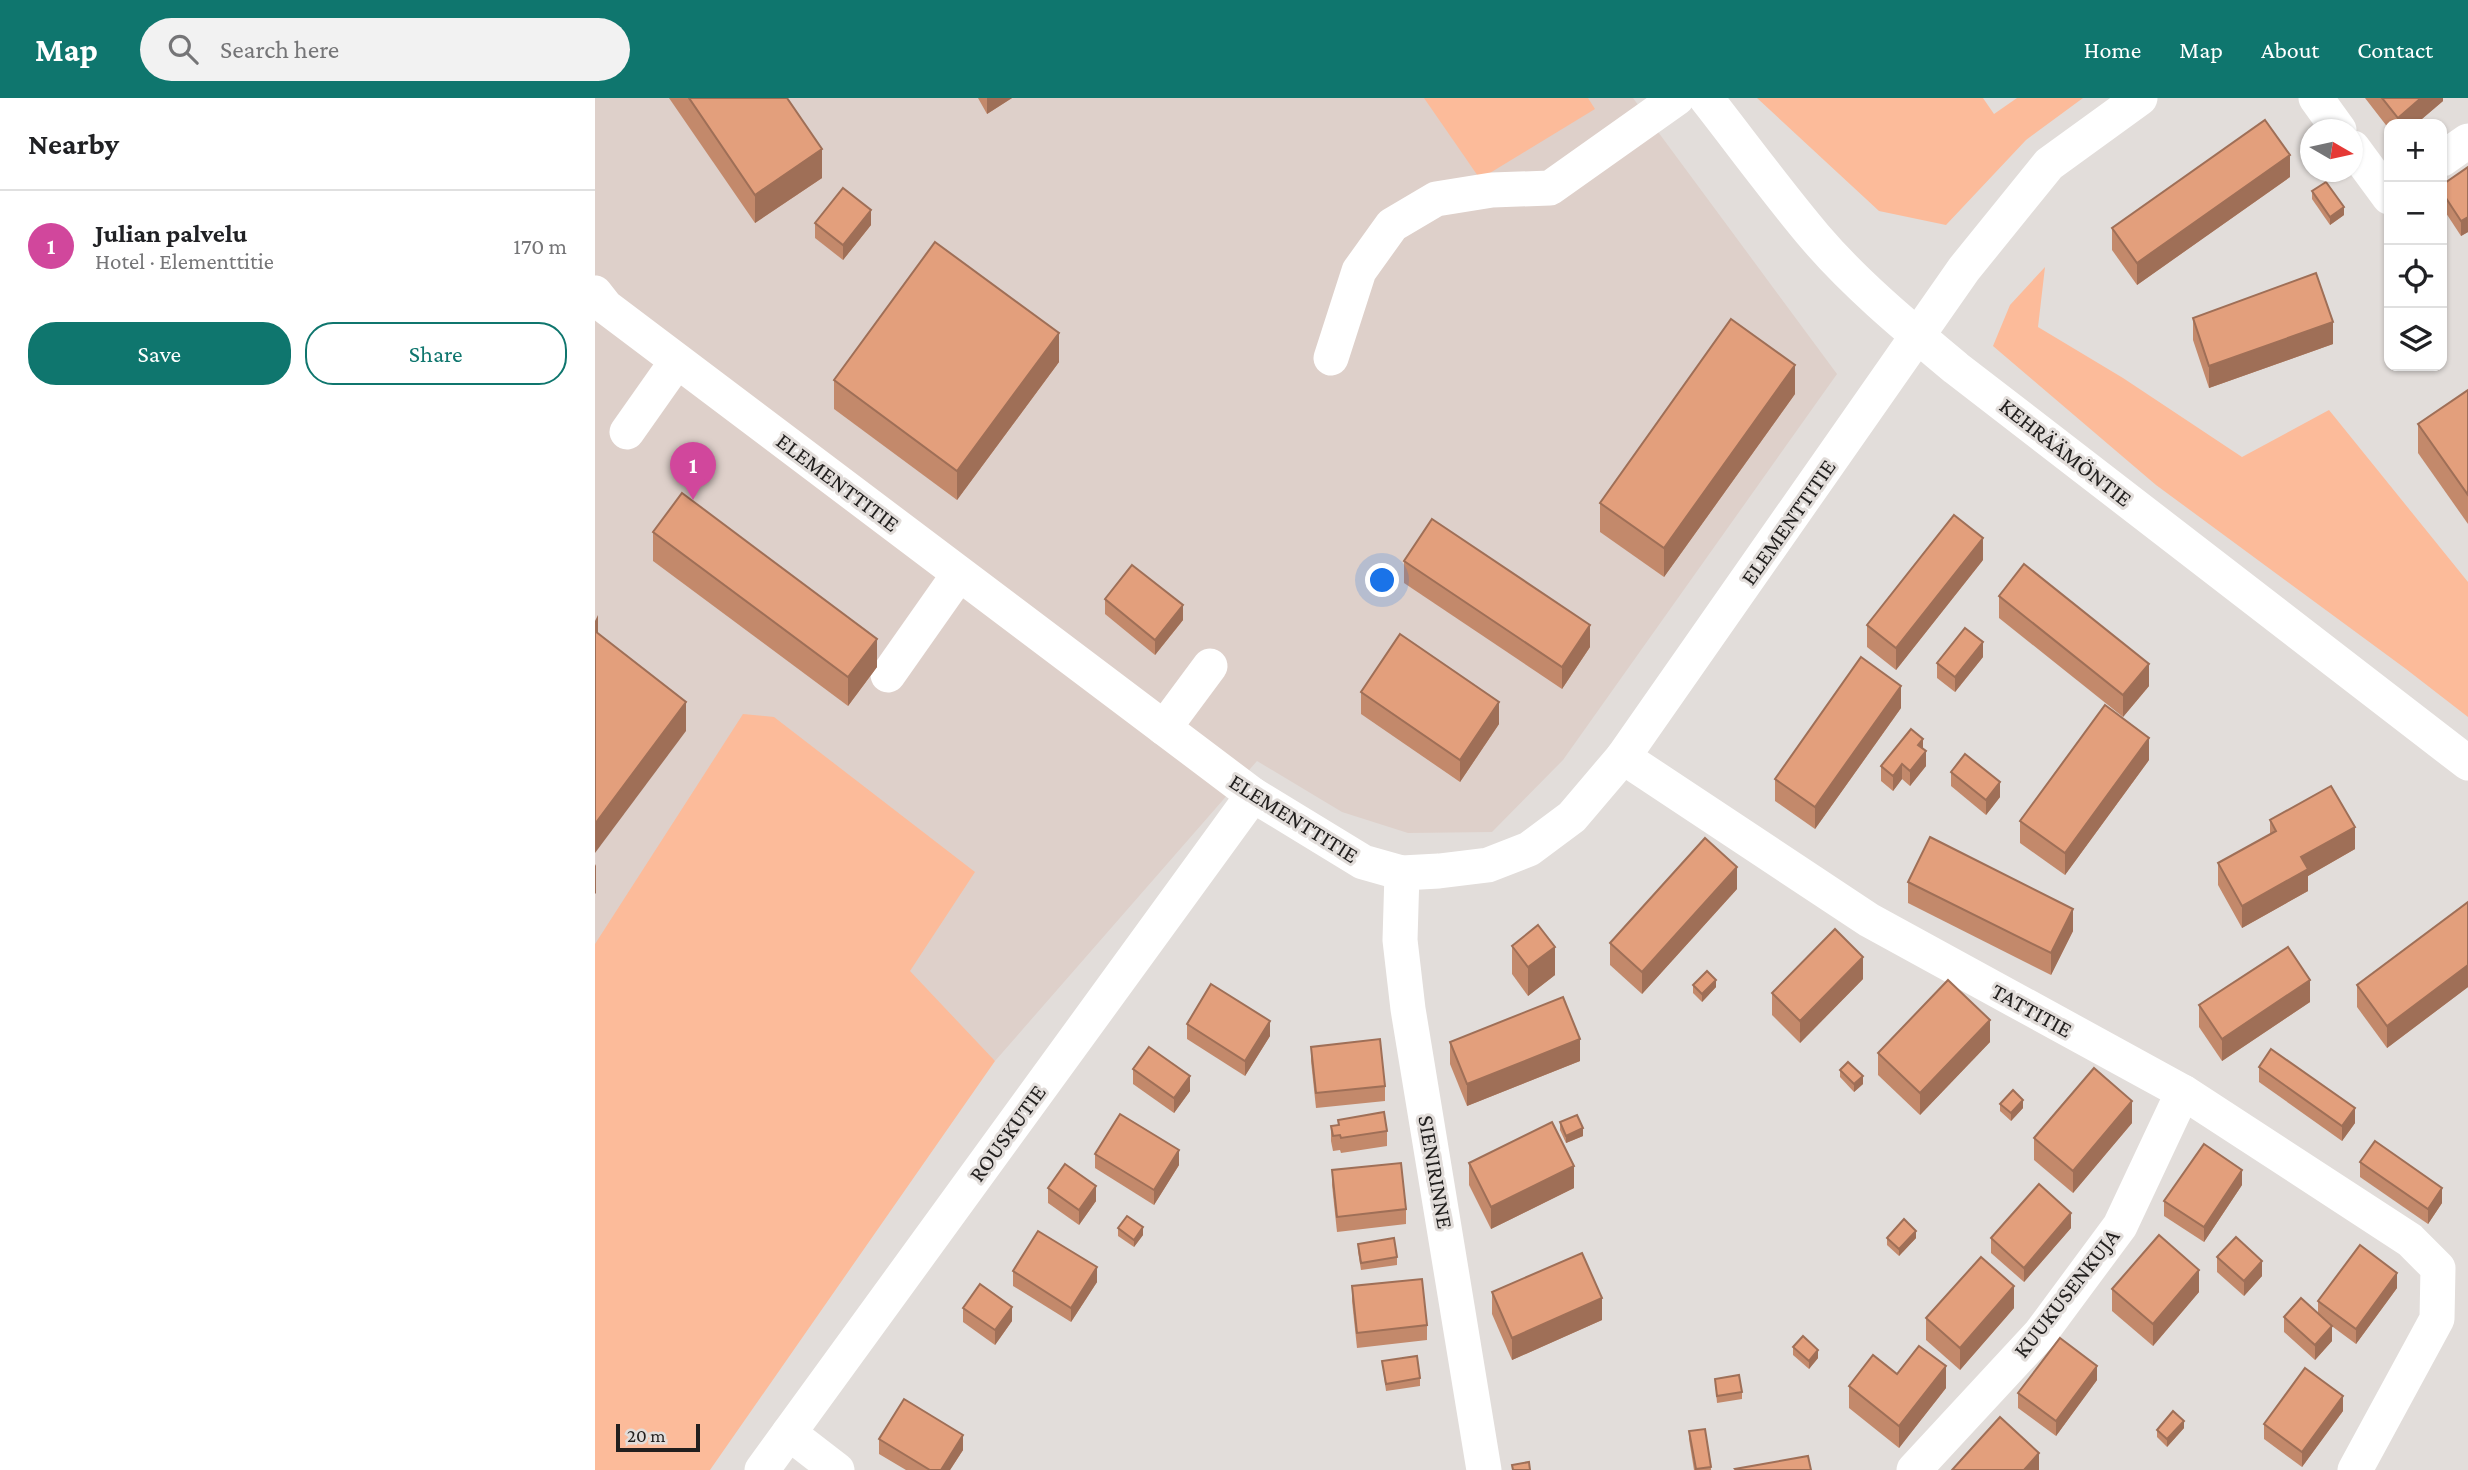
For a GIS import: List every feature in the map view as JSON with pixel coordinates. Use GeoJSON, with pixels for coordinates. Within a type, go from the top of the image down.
{"type":"FeatureCollection","features":[{"type":"Feature","properties":{"kind":"street"},"geometry":{"type":"LineString","coordinates":[[1331,358],[1359,271],[1392,225],[1436,199],[1492,190],[1551,188],[1677,98]]}},
{"type":"Feature","properties":{"kind":"street","name":"KEHRÄÄMÖNTIE"},"geometry":{"type":"LineString","coordinates":[[1706,98],[1816,238],[1861,285],[1917,335],[2468,763]]}},
{"type":"Feature","properties":{"kind":"street","name":"ELEMENTTITIE"},"geometry":{"type":"LineString","coordinates":[[599,305],[1253,795],[1363,862],[1402,873],[1488,865],[1529,849],[1572,817],[1623,757],[1964,270],[2049,164],[2140,98]]}},
{"type":"Feature","properties":{"kind":"street"},"geometry":{"type":"LineString","coordinates":[[2316,98],[2331,119]]}},
{"type":"Feature","properties":{"kind":"street"},"geometry":{"type":"LineString","coordinates":[[2447,156],[2468,141]]}},
{"type":"Feature","properties":{"kind":"street"},"geometry":{"type":"LineString","coordinates":[[2363,162],[2384,190]]}},
{"type":"Feature","properties":{"kind":"street"},"geometry":{"type":"LineString","coordinates":[[627,432],[677,361]]}},
{"type":"Feature","properties":{"kind":"street"},"geometry":{"type":"LineString","coordinates":[[888,675],[959,574]]}},
{"type":"Feature","properties":{"kind":"street"},"geometry":{"type":"LineString","coordinates":[[1164,728],[1210,666]]}},
{"type":"Feature","properties":{"kind":"street","name":"TATTITIE"},"geometry":{"type":"LineString","coordinates":[[1623,757],[1869,920],[2183,1092],[2410,1240],[2438,1268],[2437,1319],[2355,1470]]}},
{"type":"Feature","properties":{"kind":"street","name":"ROUSKUTIE"},"geometry":{"type":"LineString","coordinates":[[762,1470],[1253,795]]}},
{"type":"Feature","properties":{"kind":"street","name":"SIENIRINNE"},"geometry":{"type":"LineString","coordinates":[[1402,873],[1400,940],[1408,1009],[1484,1470]]}},
{"type":"Feature","properties":{"kind":"street","name":"KUUKUSENKUJA"},"geometry":{"type":"LineString","coordinates":[[1914,1470],[2040,1334],[2120,1226],[2183,1092]]}},
{"type":"Feature","properties":{"kind":"street"},"geometry":{"type":"LineString","coordinates":[[789,1433],[837,1470]]}},
{"type":"Feature","properties":{"kind":"shaded area"},"geometry":{"type":"Polygon","coordinates":[[[595,98],[1633,98],[1837,374],[1563,760],[1492,832],[1408,833],[1342,812],[1257,761],[995,1061],[840,964],[595,1296],[595,98]]]}},
{"type":"Feature","properties":{"kind":"shaded area"},"geometry":{"type":"Polygon","coordinates":[[[1424,98],[1588,98],[1595,109],[1480,179],[1424,98]]]}},
{"type":"Feature","properties":{"kind":"shaded area"},"geometry":{"type":"Polygon","coordinates":[[[1757,98],[1983,98],[1994,114],[2017,98],[2083,98],[2026,140],[1946,225],[1879,211],[1757,98]]]}},
{"type":"Feature","properties":{"kind":"shaded area"},"geometry":{"type":"Polygon","coordinates":[[[2045,267],[2038,327],[2123,378],[2242,457],[2329,410],[2468,582],[2468,717],[2156,485],[1993,346],[2010,305],[2045,267]]]}},
{"type":"Feature","properties":{"kind":"shaded area"},"geometry":{"type":"Polygon","coordinates":[[[743,714],[774,717],[975,872],[910,971],[995,1061],[710,1470],[595,1470],[595,944],[743,714]]]}},
{"type":"Feature","properties":{"kind":"building"},"geometry":{"type":"Polygon","coordinates":[[[689,98],[787,98],[822,149],[755,195],[689,98]]]}},
{"type":"Feature","properties":{"kind":"building"},"geometry":{"type":"Polygon","coordinates":[[[2382,98],[2421,98],[2398,118],[2382,98]]]}},
{"type":"Feature","properties":{"kind":"building"},"geometry":{"type":"Polygon","coordinates":[[[2265,120],[2290,155],[2137,263],[2112,228],[2265,120]]]}},
{"type":"Feature","properties":{"kind":"building"},"geometry":{"type":"Polygon","coordinates":[[[2468,167],[2468,217],[2461,221],[2447,200],[2447,182],[2468,167]]]}},
{"type":"Feature","properties":{"kind":"building"},"geometry":{"type":"Polygon","coordinates":[[[2326,182],[2344,207],[2330,217],[2312,191],[2326,182]]]}},
{"type":"Feature","properties":{"kind":"building"},"geometry":{"type":"Polygon","coordinates":[[[843,188],[871,210],[843,245],[815,223],[843,188]]]}},
{"type":"Feature","properties":{"kind":"building"},"geometry":{"type":"Polygon","coordinates":[[[935,242],[1059,333],[957,471],[834,380],[935,242]]]}},
{"type":"Feature","properties":{"kind":"building"},"geometry":{"type":"Polygon","coordinates":[[[2316,273],[2333,322],[2209,366],[2193,318],[2316,273]]]}},
{"type":"Feature","properties":{"kind":"building"},"geometry":{"type":"Polygon","coordinates":[[[1731,319],[1795,365],[1664,548],[1600,503],[1731,319]]]}},
{"type":"Feature","properties":{"kind":"building"},"geometry":{"type":"Polygon","coordinates":[[[2468,390],[2468,495],[2418,424],[2468,390]]]}},
{"type":"Feature","properties":{"kind":"building"},"geometry":{"type":"Polygon","coordinates":[[[682,493],[877,639],[848,677],[653,532],[682,493]]]}},
{"type":"Feature","properties":{"kind":"building"},"geometry":{"type":"Polygon","coordinates":[[[1954,515],[1983,538],[1896,648],[1867,625],[1954,515]]]}},
{"type":"Feature","properties":{"kind":"building"},"geometry":{"type":"Polygon","coordinates":[[[1432,519],[1590,625],[1562,667],[1404,561],[1432,519]]]}},
{"type":"Feature","properties":{"kind":"building"},"geometry":{"type":"Polygon","coordinates":[[[2024,564],[2149,664],[2123,695],[1999,596],[2024,564]]]}},
{"type":"Feature","properties":{"kind":"building"},"geometry":{"type":"Polygon","coordinates":[[[1132,565],[1183,605],[1155,640],[1105,599],[1132,565]]]}},
{"type":"Feature","properties":{"kind":"building"},"geometry":{"type":"Polygon","coordinates":[[[1965,628],[1983,642],[1955,677],[1937,663],[1965,628]]]}},
{"type":"Feature","properties":{"kind":"building"},"geometry":{"type":"Polygon","coordinates":[[[595,631],[686,702],[595,824],[595,631]]]}},
{"type":"Feature","properties":{"kind":"building"},"geometry":{"type":"Polygon","coordinates":[[[1400,634],[1499,702],[1460,760],[1361,692],[1400,634]]]}},
{"type":"Feature","properties":{"kind":"building"},"geometry":{"type":"Polygon","coordinates":[[[1861,657],[1901,686],[1815,807],[1775,779],[1861,657]]]}},
{"type":"Feature","properties":{"kind":"building"},"geometry":{"type":"Polygon","coordinates":[[[2105,705],[2149,738],[2065,853],[2020,821],[2105,705]]]}},
{"type":"Feature","properties":{"kind":"building"},"geometry":{"type":"Polygon","coordinates":[[[1911,729],[1923,739],[1918,745],[1926,751],[1910,771],[1902,764],[1893,776],[1881,766],[1911,729]]]}},
{"type":"Feature","properties":{"kind":"building"},"geometry":{"type":"Polygon","coordinates":[[[1965,754],[2000,782],[1986,800],[1951,772],[1965,754]]]}},
{"type":"Feature","properties":{"kind":"building"},"geometry":{"type":"Polygon","coordinates":[[[2331,786],[2355,827],[2301,857],[2308,869],[2242,906],[2218,863],[2276,831],[2270,820],[2331,786]]]}},
{"type":"Feature","properties":{"kind":"building"},"geometry":{"type":"Polygon","coordinates":[[[1930,837],[2073,909],[2051,953],[1908,882],[1930,837]]]}},
{"type":"Feature","properties":{"kind":"building"},"geometry":{"type":"Polygon","coordinates":[[[1705,838],[1737,867],[1642,972],[1610,943],[1705,838]]]}},
{"type":"Feature","properties":{"kind":"building"},"geometry":{"type":"Polygon","coordinates":[[[2468,902],[2468,965],[2387,1026],[2357,985],[2468,902]]]}},
{"type":"Feature","properties":{"kind":"building"},"geometry":{"type":"Polygon","coordinates":[[[1538,925],[1555,947],[1528,967],[1512,946],[1538,925]]]}},
{"type":"Feature","properties":{"kind":"building"},"geometry":{"type":"Polygon","coordinates":[[[1835,929],[1863,957],[1800,1021],[1772,993],[1835,929]]]}},
{"type":"Feature","properties":{"kind":"building"},"geometry":{"type":"Polygon","coordinates":[[[2288,947],[2310,980],[2222,1039],[2199,1005],[2288,947]]]}},
{"type":"Feature","properties":{"kind":"building"},"geometry":{"type":"Polygon","coordinates":[[[1707,971],[1716,980],[1702,994],[1693,985],[1707,971]]]}},
{"type":"Feature","properties":{"kind":"building"},"geometry":{"type":"Polygon","coordinates":[[[1948,980],[1990,1020],[1920,1093],[1878,1053],[1948,980]]]}},
{"type":"Feature","properties":{"kind":"building"},"geometry":{"type":"Polygon","coordinates":[[[1211,984],[1270,1021],[1245,1061],[1187,1024],[1211,984]]]}},
{"type":"Feature","properties":{"kind":"building"},"geometry":{"type":"Polygon","coordinates":[[[1563,997],[1580,1039],[1467,1084],[1450,1042],[1563,997]]]}},
{"type":"Feature","properties":{"kind":"building"},"geometry":{"type":"Polygon","coordinates":[[[1380,1039],[1385,1086],[1316,1093],[1311,1047],[1380,1039]]]}},
{"type":"Feature","properties":{"kind":"building"},"geometry":{"type":"Polygon","coordinates":[[[1149,1047],[1190,1076],[1174,1098],[1133,1069],[1149,1047]]]}},
{"type":"Feature","properties":{"kind":"building"},"geometry":{"type":"Polygon","coordinates":[[[2271,1049],[2355,1108],[2342,1126],[2259,1067],[2271,1049]]]}},
{"type":"Feature","properties":{"kind":"building"},"geometry":{"type":"Polygon","coordinates":[[[1848,1062],[1863,1076],[1854,1084],[1840,1070],[1848,1062]]]}},
{"type":"Feature","properties":{"kind":"building"},"geometry":{"type":"Polygon","coordinates":[[[2094,1068],[2132,1101],[2073,1171],[2034,1138],[2094,1068]]]}},
{"type":"Feature","properties":{"kind":"building"},"geometry":{"type":"Polygon","coordinates":[[[2013,1090],[2023,1100],[2011,1113],[2000,1104],[2013,1090]]]}},
{"type":"Feature","properties":{"kind":"building"},"geometry":{"type":"Polygon","coordinates":[[[1384,1112],[1387,1131],[1341,1138],[1340,1135],[1333,1136],[1331,1126],[1339,1125],[1338,1120],[1384,1112]]]}},
{"type":"Feature","properties":{"kind":"building"},"geometry":{"type":"Polygon","coordinates":[[[1120,1114],[1179,1150],[1154,1190],[1095,1154],[1120,1114]]]}},
{"type":"Feature","properties":{"kind":"building"},"geometry":{"type":"Polygon","coordinates":[[[1577,1115],[1583,1128],[1566,1136],[1560,1122],[1577,1115]]]}},
{"type":"Feature","properties":{"kind":"building"},"geometry":{"type":"Polygon","coordinates":[[[1552,1122],[1574,1166],[1491,1207],[1469,1163],[1552,1122]]]}},
{"type":"Feature","properties":{"kind":"building"},"geometry":{"type":"Polygon","coordinates":[[[2375,1141],[2442,1188],[2428,1209],[2360,1162],[2375,1141]]]}},
{"type":"Feature","properties":{"kind":"building"},"geometry":{"type":"Polygon","coordinates":[[[2204,1144],[2242,1170],[2204,1227],[2164,1201],[2204,1144]]]}},
{"type":"Feature","properties":{"kind":"building"},"geometry":{"type":"Polygon","coordinates":[[[1401,1163],[1406,1209],[1337,1217],[1332,1170],[1401,1163]]]}},
{"type":"Feature","properties":{"kind":"building"},"geometry":{"type":"Polygon","coordinates":[[[1065,1164],[1096,1186],[1079,1210],[1048,1188],[1065,1164]]]}},
{"type":"Feature","properties":{"kind":"building"},"geometry":{"type":"Polygon","coordinates":[[[2039,1184],[2071,1213],[2024,1268],[1991,1238],[2039,1184]]]}},
{"type":"Feature","properties":{"kind":"building"},"geometry":{"type":"Polygon","coordinates":[[[1127,1216],[1143,1227],[1134,1240],[1118,1228],[1127,1216]]]}},
{"type":"Feature","properties":{"kind":"building"},"geometry":{"type":"Polygon","coordinates":[[[1904,1219],[1916,1231],[1899,1249],[1887,1238],[1904,1219]]]}},
{"type":"Feature","properties":{"kind":"building"},"geometry":{"type":"Polygon","coordinates":[[[1038,1231],[1097,1267],[1071,1308],[1013,1271],[1038,1231]]]}},
{"type":"Feature","properties":{"kind":"building"},"geometry":{"type":"Polygon","coordinates":[[[2159,1235],[2199,1270],[2153,1324],[2112,1289],[2159,1235]]]}},
{"type":"Feature","properties":{"kind":"building"},"geometry":{"type":"Polygon","coordinates":[[[2236,1237],[2262,1261],[2244,1281],[2217,1257],[2236,1237]]]}},
{"type":"Feature","properties":{"kind":"building"},"geometry":{"type":"Polygon","coordinates":[[[1394,1238],[1397,1257],[1361,1263],[1358,1244],[1394,1238]]]}},
{"type":"Feature","properties":{"kind":"building"},"geometry":{"type":"Polygon","coordinates":[[[2360,1245],[2397,1273],[2356,1329],[2318,1301],[2360,1245]]]}},
{"type":"Feature","properties":{"kind":"building"},"geometry":{"type":"Polygon","coordinates":[[[1582,1253],[1602,1298],[1512,1338],[1492,1292],[1582,1253]]]}},
{"type":"Feature","properties":{"kind":"building"},"geometry":{"type":"Polygon","coordinates":[[[1981,1257],[2014,1286],[1960,1348],[1926,1318],[1981,1257]]]}},
{"type":"Feature","properties":{"kind":"building"},"geometry":{"type":"Polygon","coordinates":[[[1422,1279],[1427,1325],[1357,1333],[1352,1286],[1422,1279]]]}},
{"type":"Feature","properties":{"kind":"building"},"geometry":{"type":"Polygon","coordinates":[[[980,1284],[1012,1307],[995,1330],[963,1308],[980,1284]]]}},
{"type":"Feature","properties":{"kind":"building"},"geometry":{"type":"Polygon","coordinates":[[[2301,1298],[2332,1326],[2315,1345],[2284,1317],[2301,1298]]]}},
{"type":"Feature","properties":{"kind":"building"},"geometry":{"type":"Polygon","coordinates":[[[1803,1336],[1818,1350],[1809,1361],[1793,1347],[1803,1336]]]}},
{"type":"Feature","properties":{"kind":"building"},"geometry":{"type":"Polygon","coordinates":[[[2060,1338],[2097,1366],[2056,1421],[2018,1393],[2060,1338]]]}},
{"type":"Feature","properties":{"kind":"building"},"geometry":{"type":"Polygon","coordinates":[[[1919,1346],[1946,1366],[1899,1426],[1849,1386],[1873,1355],[1897,1374],[1919,1346]]]}},
{"type":"Feature","properties":{"kind":"building"},"geometry":{"type":"Polygon","coordinates":[[[1417,1356],[1420,1378],[1386,1384],[1382,1361],[1417,1356]]]}},
{"type":"Feature","properties":{"kind":"building"},"geometry":{"type":"Polygon","coordinates":[[[2305,1368],[2343,1396],[2302,1452],[2264,1424],[2305,1368]]]}},
{"type":"Feature","properties":{"kind":"building"},"geometry":{"type":"Polygon","coordinates":[[[1739,1375],[1742,1392],[1717,1396],[1715,1379],[1739,1375]]]}},
{"type":"Feature","properties":{"kind":"building"},"geometry":{"type":"Polygon","coordinates":[[[904,1399],[963,1435],[941,1470],[930,1470],[879,1439],[904,1399]]]}},
{"type":"Feature","properties":{"kind":"building"},"geometry":{"type":"Polygon","coordinates":[[[2173,1411],[2184,1421],[2167,1439],[2157,1430],[2173,1411]]]}},
{"type":"Feature","properties":{"kind":"building"},"geometry":{"type":"Polygon","coordinates":[[[2000,1417],[2039,1453],[2024,1470],[1952,1470],[2000,1417]]]}},
{"type":"Feature","properties":{"kind":"building"},"geometry":{"type":"Polygon","coordinates":[[[1705,1429],[1711,1467],[1696,1469],[1689,1431],[1705,1429]]]}},
{"type":"Feature","properties":{"kind":"building"},"geometry":{"type":"Polygon","coordinates":[[[1808,1456],[1811,1470],[1735,1469],[1808,1456]]]}},
{"type":"Feature","properties":{"kind":"building"},"geometry":{"type":"Polygon","coordinates":[[[1529,1462],[1530,1470],[1513,1470],[1512,1465],[1529,1462]]]}},
{"type":"Feature","properties":{"kind":"place","name":"Julian palvelu"},"geometry":{"type":"Point","coordinates":[693,500]}}]}
